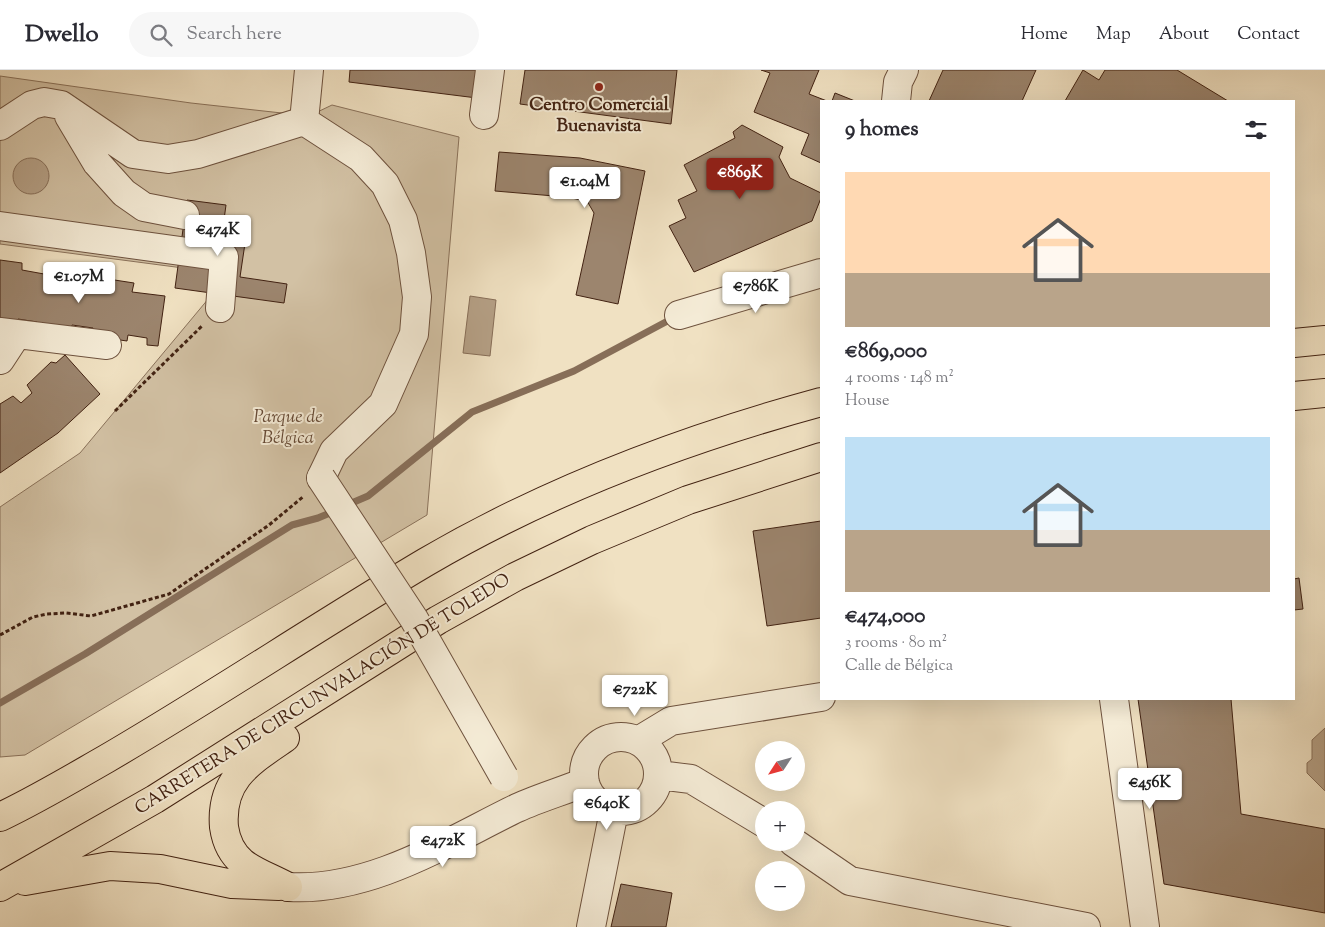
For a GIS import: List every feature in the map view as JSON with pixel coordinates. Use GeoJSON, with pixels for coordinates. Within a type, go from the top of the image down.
{"type":"FeatureCollection","features":[{"type":"Feature","properties":{"kind":"highway"},"geometry":{"type":"LineString","coordinates":[[1295,343],[1325,340]]}},
{"type":"Feature","properties":{"kind":"highway"},"geometry":{"type":"LineString","coordinates":[[1295,396],[1325,393]]}},
{"type":"Feature","properties":{"kind":"highway"},"geometry":{"type":"LineString","coordinates":[[0,817],[24,806],[147,734],[428,561],[534,506],[611,472],[684,444],[760,418],[820,402]]}},
{"type":"Feature","properties":{"kind":"highway","name":"CARRETERA DE CIRCUNVALACIÓN DE TOLEDO"},"geometry":{"type":"LineString","coordinates":[[3,886],[155,799],[438,620],[515,577],[592,540],[688,500],[820,457]]}},
{"type":"Feature","properties":{"kind":"highway"},"geometry":{"type":"LineString","coordinates":[[288,887],[244,864],[233,852],[225,837],[225,798],[235,777],[259,756],[332,706],[383,656]]}},
{"type":"Feature","properties":{"kind":"highway"},"geometry":{"type":"LineString","coordinates":[[3,886],[110,866],[160,869],[232,884],[288,887]]}},
{"type":"Feature","properties":{"kind":"street"},"geometry":{"type":"LineString","coordinates":[[304,121],[309,70]]}},
{"type":"Feature","properties":{"kind":"street"},"geometry":{"type":"LineString","coordinates":[[484,115],[490,70]]}},
{"type":"Feature","properties":{"kind":"street"},"geometry":{"type":"LineString","coordinates":[[896,100],[898,82],[904,70]]}},
{"type":"Feature","properties":{"kind":"street"},"geometry":{"type":"LineString","coordinates":[[0,126],[32,105],[44,102],[61,105],[133,154],[168,160],[198,154],[304,121]]}},
{"type":"Feature","properties":{"kind":"street"},"geometry":{"type":"LineString","coordinates":[[61,105],[78,127],[97,163],[124,193],[144,207],[185,215]]}},
{"type":"Feature","properties":{"kind":"street"},"geometry":{"type":"LineString","coordinates":[[304,121],[361,158],[385,184],[403,220],[411,253],[418,298],[414,334],[383,404],[334,451],[321,478],[414,619],[504,777]]}},
{"type":"Feature","properties":{"kind":"street"},"geometry":{"type":"LineString","coordinates":[[0,226],[224,257],[220,308]]}},
{"type":"Feature","properties":{"kind":"street"},"geometry":{"type":"LineString","coordinates":[[679,315],[820,273]]}},
{"type":"Feature","properties":{"kind":"street"},"geometry":{"type":"LineString","coordinates":[[0,360],[9,333],[106,345]]}},
{"type":"Feature","properties":{"kind":"street"},"geometry":{"type":"LineString","coordinates":[[638,741],[671,721],[820,697]]}},
{"type":"Feature","properties":{"kind":"street"},"geometry":{"type":"LineString","coordinates":[[1114,700],[1145,927]]}},
{"type":"Feature","properties":{"kind":"street"},"geometry":{"type":"LineString","coordinates":[[627,737],[638,741],[653,755],[659,775],[656,787],[650,798],[640,807],[627,811],[614,811],[595,801],[585,782],[584,770],[587,759],[594,749],[603,742],[627,737]]}},
{"type":"Feature","properties":{"kind":"street"},"geometry":{"type":"LineString","coordinates":[[659,775],[691,779],[755,818]]}},
{"type":"Feature","properties":{"kind":"street"},"geometry":{"type":"LineString","coordinates":[[288,887],[311,888],[336,885],[390,869],[518,808],[585,782]]}},
{"type":"Feature","properties":{"kind":"street"},"geometry":{"type":"LineString","coordinates":[[591,927],[614,811]]}},
{"type":"Feature","properties":{"kind":"street"},"geometry":{"type":"LineString","coordinates":[[805,850],[850,881],[1086,927]]}},
{"type":"Feature","properties":{"kind":"path"},"geometry":{"type":"LineString","coordinates":[[115,412],[220,308]]}},
{"type":"Feature","properties":{"kind":"path"},"geometry":{"type":"LineString","coordinates":[[0,635],[33,617],[66,613],[91,616],[169,594],[294,506],[321,478]]}},
{"type":"Feature","properties":{"kind":"green space","name":"Parque de Bélgica"},"geometry":{"type":"Polygon","coordinates":[[[0,76],[191,103],[309,116],[332,105],[459,137],[427,515],[25,755],[0,757],[0,507],[80,453],[229,274],[0,244],[0,76]]]}},
{"type":"Feature","properties":{"kind":"shaded area"},"geometry":{"type":"Polygon","coordinates":[[[31,158],[38,159],[44,163],[48,169],[48,183],[44,189],[38,193],[31,194],[24,193],[18,189],[14,183],[13,176],[14,169],[18,163],[24,159],[31,158]]]}},
{"type":"Feature","properties":{"kind":"shaded area"},"geometry":{"type":"Polygon","coordinates":[[[470,296],[496,300],[490,356],[463,353],[470,296]]]}},
{"type":"Feature","properties":{"kind":"shaded area"},"geometry":{"type":"Polygon","coordinates":[[[1325,728],[1325,791],[1307,773],[1307,763],[1312,759],[1312,740],[1325,728]]]}},
{"type":"Feature","properties":{"kind":"building"},"geometry":{"type":"Polygon","coordinates":[[[350,70],[488,70],[485,99],[349,82],[350,70]]]}},
{"type":"Feature","properties":{"kind":"building","name":"Centro Comercial Buenavista"},"geometry":{"type":"Polygon","coordinates":[[[525,70],[677,70],[671,124],[520,104],[525,70]]]}},
{"type":"Feature","properties":{"kind":"building"},"geometry":{"type":"Polygon","coordinates":[[[761,70],[819,70],[809,94],[824,100],[820,100],[820,163],[801,154],[809,134],[754,112],[770,73],[761,70]]]}},
{"type":"Feature","properties":{"kind":"building"},"geometry":{"type":"Polygon","coordinates":[[[943,70],[1036,70],[1022,100],[929,100],[943,70]]]}},
{"type":"Feature","properties":{"kind":"building"},"geometry":{"type":"Polygon","coordinates":[[[1083,70],[1099,80],[1105,70],[1177,70],[1226,100],[1066,100],[1083,70]]]}},
{"type":"Feature","properties":{"kind":"building"},"geometry":{"type":"Polygon","coordinates":[[[835,93],[852,100],[832,100],[835,93]]]}},
{"type":"Feature","properties":{"kind":"building"},"geometry":{"type":"Polygon","coordinates":[[[742,125],[783,147],[779,157],[790,178],[820,193],[820,201],[812,221],[694,272],[669,226],[686,218],[678,200],[697,191],[684,165],[735,138],[733,132],[742,125]]]}},
{"type":"Feature","properties":{"kind":"building"},"geometry":{"type":"Polygon","coordinates":[[[499,152],[580,158],[645,171],[618,304],[576,295],[594,213],[587,201],[566,197],[495,191],[499,152]]]}},
{"type":"Feature","properties":{"kind":"building"},"geometry":{"type":"Polygon","coordinates":[[[187,200],[226,205],[223,227],[247,230],[240,277],[287,284],[284,303],[175,288],[187,200]]]}},
{"type":"Feature","properties":{"kind":"building"},"geometry":{"type":"Polygon","coordinates":[[[0,260],[22,263],[22,270],[55,276],[56,269],[75,272],[77,280],[96,285],[95,277],[134,283],[132,292],[165,296],[158,346],[147,345],[147,338],[128,335],[127,341],[92,336],[93,328],[72,325],[71,332],[36,327],[37,322],[18,319],[16,326],[0,324],[0,260]]]}},
{"type":"Feature","properties":{"kind":"building"},"geometry":{"type":"Polygon","coordinates":[[[65,355],[100,394],[58,433],[0,473],[0,404],[13,396],[21,403],[32,393],[27,385],[51,362],[56,363],[65,355]]]}},
{"type":"Feature","properties":{"kind":"building"},"geometry":{"type":"Polygon","coordinates":[[[820,521],[820,618],[767,626],[753,531],[820,521]]]}},
{"type":"Feature","properties":{"kind":"building"},"geometry":{"type":"Polygon","coordinates":[[[1299,578],[1303,609],[1295,610],[1295,579],[1299,578]]]}},
{"type":"Feature","properties":{"kind":"building"},"geometry":{"type":"Polygon","coordinates":[[[1138,700],[1231,700],[1241,814],[1325,829],[1325,913],[1164,884],[1138,700]]]}},
{"type":"Feature","properties":{"kind":"building"},"geometry":{"type":"Polygon","coordinates":[[[621,884],[672,893],[666,927],[611,927],[621,884]]]}},
{"type":"Feature","properties":{"kind":"waterway"},"geometry":{"type":"LineString","coordinates":[[347,505],[368,496],[472,412],[574,371],[675,317]]}},
{"type":"Feature","properties":{"kind":"waterway"},"geometry":{"type":"LineString","coordinates":[[0,703],[85,654],[292,525],[318,518],[337,510]]}},
{"type":"Feature","properties":{"kind":"place","name":"Centro Comercial Buenavista"},"geometry":{"type":"Point","coordinates":[599,87]}}]}
